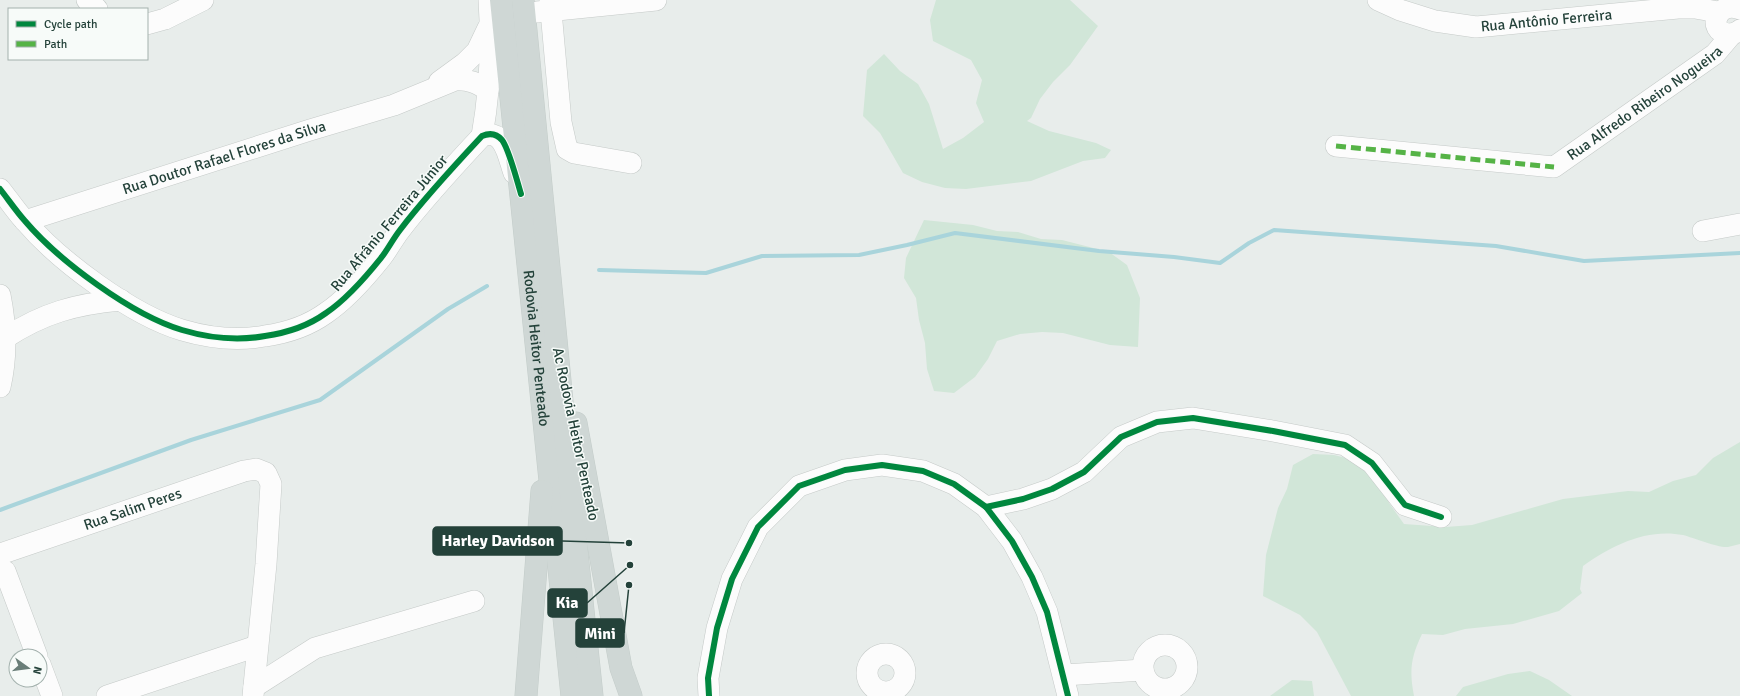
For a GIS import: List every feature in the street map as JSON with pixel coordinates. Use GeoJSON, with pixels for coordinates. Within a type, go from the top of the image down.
{"type":"FeatureCollection","features":[{"type":"Feature","properties":{"kind":"main road","name":"Rodovia Heitor Penteado"},"geometry":{"type":"LineString","coordinates":[[501,0],[572,696]]}},
{"type":"Feature","properties":{"kind":"main road","name":"Rodovia Heitor Penteado"},"geometry":{"type":"LineString","coordinates":[[524,7],[555,337],[592,696]]}},
{"type":"Feature","properties":{"kind":"main road","name":"Ac Rodovia Heitor Penteado"},"geometry":{"type":"LineString","coordinates":[[555,337],[580,440],[621,668],[631,696]]}},
{"type":"Feature","properties":{"kind":"main road"},"geometry":{"type":"LineString","coordinates":[[526,696],[546,434]]}},
{"type":"Feature","properties":{"kind":"street"},"geometry":{"type":"LineString","coordinates":[[88,0],[96,8]]}},
{"type":"Feature","properties":{"kind":"street"},"geometry":{"type":"LineString","coordinates":[[148,24],[165,19],[203,0]]}},
{"type":"Feature","properties":{"kind":"street"},"geometry":{"type":"LineString","coordinates":[[489,0],[491,22],[488,90],[482,136],[494,134],[502,140],[507,150],[521,194]]}},
{"type":"Feature","properties":{"kind":"street"},"geometry":{"type":"LineString","coordinates":[[524,7],[656,0]]}},
{"type":"Feature","properties":{"kind":"street","name":"Rua Antônio Ferreira"},"geometry":{"type":"LineString","coordinates":[[1378,0],[1400,10],[1435,21],[1476,27],[1678,8],[1733,8]]}},
{"type":"Feature","properties":{"kind":"street"},"geometry":{"type":"LineString","coordinates":[[550,5],[561,122],[567,149],[574,153],[630,163]]}},
{"type":"Feature","properties":{"kind":"street"},"geometry":{"type":"LineString","coordinates":[[1733,8],[1716,18],[1716,24],[1720,30],[1725,33],[1736,32]]}},
{"type":"Feature","properties":{"kind":"street","name":"Rua Doutor Rafael Flores da Silva"},"geometry":{"type":"LineString","coordinates":[[422,94],[465,63],[477,51],[491,22]]}},
{"type":"Feature","properties":{"kind":"street","name":"Rua Alfredo Ribeiro Nogueira"},"geometry":{"type":"LineString","coordinates":[[1336,146],[1554,167],[1715,54],[1736,32]]}},
{"type":"Feature","properties":{"kind":"street","name":"Rua Doutor Rafael Flores da Silva"},"geometry":{"type":"LineString","coordinates":[[25,221],[310,130],[394,105],[455,80],[465,80],[476,83],[488,90]]}},
{"type":"Feature","properties":{"kind":"street","name":"Rua Afrânio Ferreira Júnior"},"geometry":{"type":"LineString","coordinates":[[0,189],[25,221],[57,253],[90,279],[121,300],[146,315],[182,330],[216,337],[249,339],[279,334],[304,325],[325,314],[346,297],[381,258],[399,231],[436,186],[482,136]]}},
{"type":"Feature","properties":{"kind":"street"},"geometry":{"type":"LineString","coordinates":[[1703,231],[1740,224]]}},
{"type":"Feature","properties":{"kind":"street"},"geometry":{"type":"LineString","coordinates":[[0,295],[5,338],[0,387]]}},
{"type":"Feature","properties":{"kind":"street"},"geometry":{"type":"LineString","coordinates":[[5,338],[27,323],[58,311],[96,302],[121,300]]}},
{"type":"Feature","properties":{"kind":"street"},"geometry":{"type":"LineString","coordinates":[[986,507],[1023,499],[1052,489],[1084,472],[1121,437],[1157,422],[1193,418],[1345,445],[1372,463],[1405,505],[1441,517]]}},
{"type":"Feature","properties":{"kind":"street"},"geometry":{"type":"LineString","coordinates":[[709,696],[708,678],[717,628],[732,579],[758,527],[799,486],[845,470],[882,465],[923,471],[954,484],[986,507],[1012,541],[1032,577],[1047,612],[1064,675],[1068,696]]}},
{"type":"Feature","properties":{"kind":"street","name":"Rua Salim Peres"},"geometry":{"type":"LineString","coordinates":[[2,562],[244,471],[256,469],[266,473],[271,484],[266,564],[257,646]]}},
{"type":"Feature","properties":{"kind":"street"},"geometry":{"type":"LineString","coordinates":[[2,562],[34,648]]}},
{"type":"Feature","properties":{"kind":"street"},"geometry":{"type":"LineString","coordinates":[[253,692],[315,648],[474,601]]}},
{"type":"Feature","properties":{"kind":"street"},"geometry":{"type":"LineString","coordinates":[[107,696],[257,646],[253,692]]}},
{"type":"Feature","properties":{"kind":"street"},"geometry":{"type":"LineString","coordinates":[[1064,675],[1144,670]]}},
{"type":"Feature","properties":{"kind":"street"},"geometry":{"type":"LineString","coordinates":[[48,685],[52,696]]}},
{"type":"Feature","properties":{"kind":"green space"},"geometry":{"type":"Polygon","coordinates":[[[936,0],[1070,0],[1098,26],[1070,65],[1053,82],[1040,99],[1031,118],[1027,121],[1049,131],[1096,143],[1111,150],[1105,158],[1083,161],[1031,181],[966,189],[945,188],[922,182],[903,173],[880,133],[863,116],[867,70],[884,54],[900,71],[918,84],[929,104],[943,149],[963,138],[984,122],[976,103],[982,80],[971,60],[933,41],[930,20],[936,0]]]}},
{"type":"Feature","properties":{"kind":"green space"},"geometry":{"type":"Polygon","coordinates":[[[924,220],[973,225],[997,231],[1018,232],[1041,239],[1062,240],[1109,252],[1127,265],[1140,298],[1138,347],[1110,345],[1063,333],[1042,332],[1020,334],[997,341],[988,359],[975,377],[954,393],[934,391],[927,369],[925,343],[919,320],[916,298],[904,278],[906,258],[924,220]]]}},
{"type":"Feature","properties":{"kind":"green space"},"geometry":{"type":"Polygon","coordinates":[[[1740,442],[1740,544],[1724,547],[1683,535],[1670,533],[1643,536],[1606,551],[1583,566],[1580,589],[1582,593],[1559,611],[1513,624],[1465,629],[1443,635],[1422,634],[1415,650],[1411,671],[1414,696],[1351,696],[1317,632],[1300,615],[1263,596],[1266,555],[1278,508],[1287,489],[1293,465],[1313,454],[1334,455],[1358,461],[1382,480],[1389,503],[1404,524],[1446,527],[1472,525],[1563,499],[1628,491],[1649,492],[1673,481],[1696,475],[1713,458],[1740,442]]]}},
{"type":"Feature","properties":{"kind":"green space"},"geometry":{"type":"Polygon","coordinates":[[[1530,671],[1549,680],[1572,696],[1456,696],[1463,687],[1508,674],[1530,671]]]}},
{"type":"Feature","properties":{"kind":"green space"},"geometry":{"type":"Polygon","coordinates":[[[1292,680],[1312,681],[1314,696],[1270,696],[1292,680]]]}},
{"type":"Feature","properties":{"kind":"waterway"},"geometry":{"type":"LineString","coordinates":[[599,270],[706,273],[762,256],[859,255],[955,233],[1099,251],[1174,257],[1220,263],[1249,243],[1274,230],[1496,246],[1584,261],[1740,253]]}},
{"type":"Feature","properties":{"kind":"waterway"},"geometry":{"type":"LineString","coordinates":[[0,510],[191,440],[320,400],[448,309],[487,286]]}},
{"type":"Feature","properties":{"kind":"marked path"},"geometry":{"type":"LineString","coordinates":[[1336,146],[1554,167]]}},
{"type":"Feature","properties":{"kind":"cycle path"},"geometry":{"type":"LineString","coordinates":[[0,189],[39,237],[76,269],[119,299],[162,323],[182,330],[224,338],[255,338],[289,331],[312,322],[334,307],[369,273],[384,255],[400,230],[419,206],[482,136],[492,134],[497,136],[505,144],[521,194]]}},
{"type":"Feature","properties":{"kind":"cycle path"},"geometry":{"type":"LineString","coordinates":[[986,507],[1023,499],[1052,489],[1084,472],[1121,437],[1157,422],[1193,418],[1345,445],[1372,463],[1405,505],[1441,517]]}},
{"type":"Feature","properties":{"kind":"cycle path"},"geometry":{"type":"LineString","coordinates":[[709,696],[708,678],[717,628],[732,579],[758,527],[799,486],[845,470],[882,465],[923,471],[954,484],[986,507],[1012,541],[1032,577],[1047,612],[1068,696]]}},
{"type":"Feature","properties":{"kind":"place","name":"Harley Davidson"},"geometry":{"type":"Point","coordinates":[629,543]}},
{"type":"Feature","properties":{"kind":"place","name":"Kia"},"geometry":{"type":"Point","coordinates":[630,565]}},
{"type":"Feature","properties":{"kind":"place","name":"Mini"},"geometry":{"type":"Point","coordinates":[629,585]}}]}
